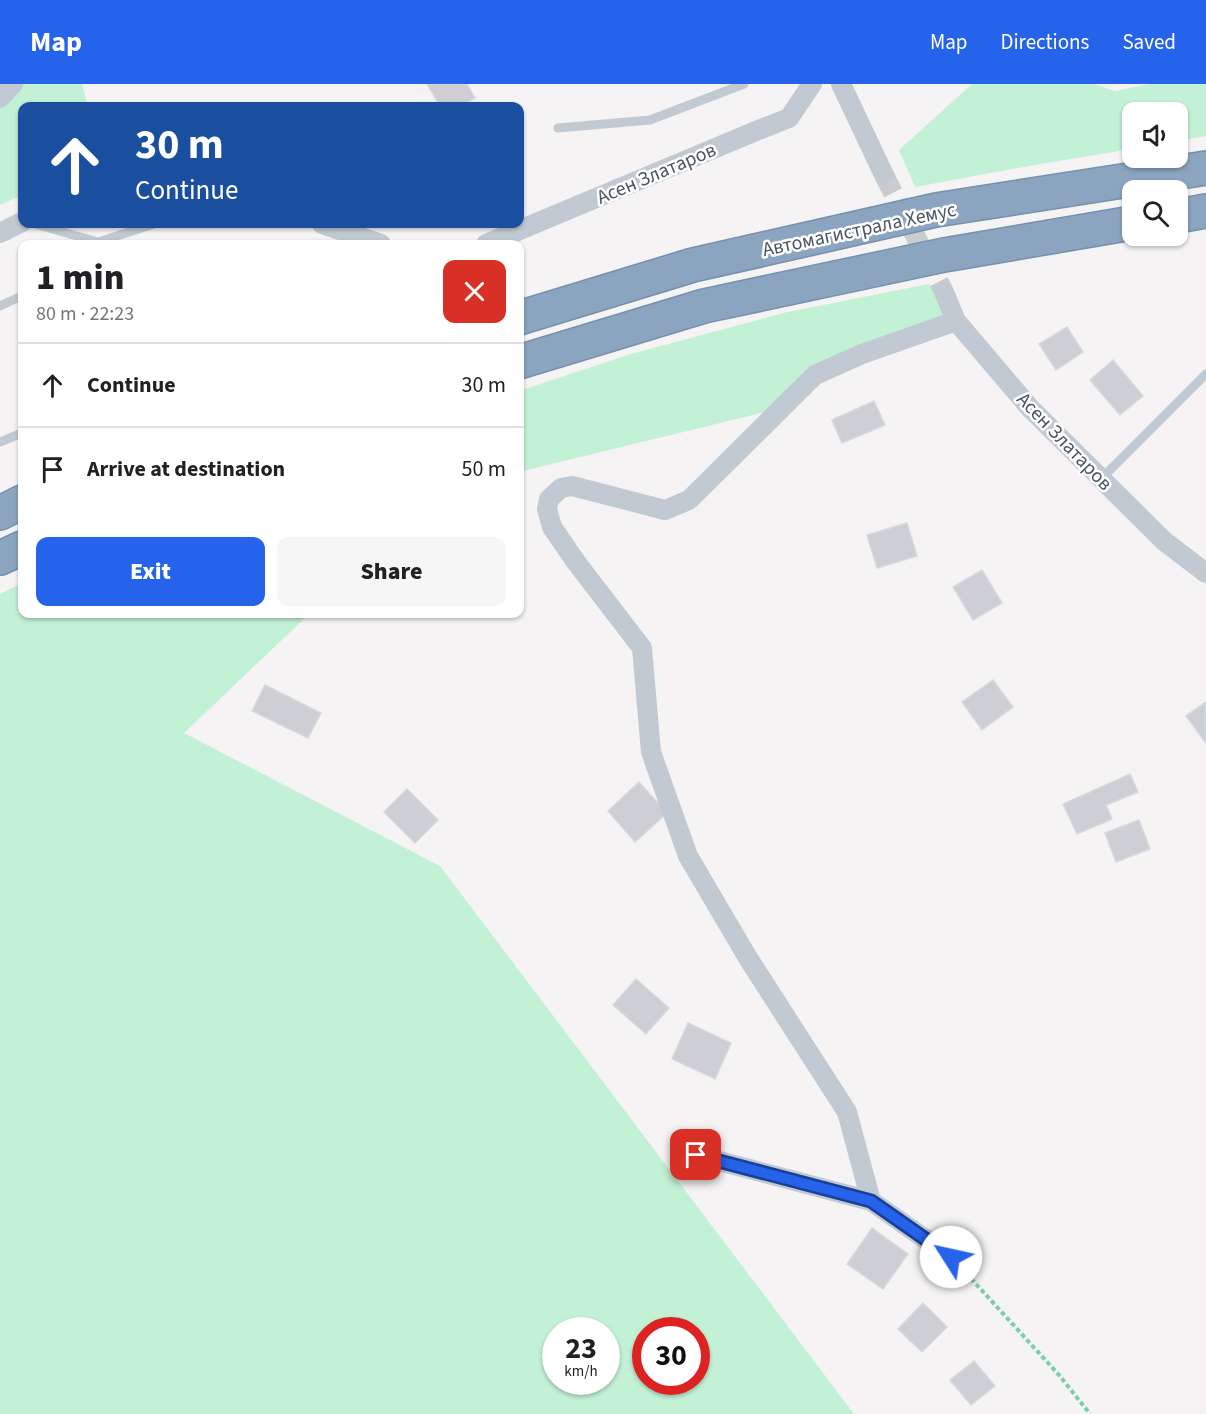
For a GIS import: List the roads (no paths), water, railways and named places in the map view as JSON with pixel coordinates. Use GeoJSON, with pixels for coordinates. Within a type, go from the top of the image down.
{"type":"FeatureCollection","features":[{"type":"Feature","properties":{"kind":"highway","name":"Автомагистрала Хемус"},"geometry":{"type":"LineString","coordinates":[[524,316],[693,265],[936,210],[1206,168]]}},
{"type":"Feature","properties":{"kind":"highway"},"geometry":{"type":"LineString","coordinates":[[1188,214],[1206,211]]}},
{"type":"Feature","properties":{"kind":"highway"},"geometry":{"type":"LineString","coordinates":[[524,360],[704,306],[944,255],[1122,225]]}},
{"type":"Feature","properties":{"kind":"highway"},"geometry":{"type":"LineString","coordinates":[[524,312],[552,308]]}},
{"type":"Feature","properties":{"kind":"highway"},"geometry":{"type":"LineString","coordinates":[[0,513],[18,504]]}},
{"type":"Feature","properties":{"kind":"highway"},"geometry":{"type":"LineString","coordinates":[[0,558],[18,550]]}},
{"type":"Feature","properties":{"kind":"street"},"geometry":{"type":"LineString","coordinates":[[0,98],[13,84]]}},
{"type":"Feature","properties":{"kind":"street","name":"Асен Златаров"},"geometry":{"type":"LineString","coordinates":[[496,240],[789,118],[812,84]]}},
{"type":"Feature","properties":{"kind":"street"},"geometry":{"type":"LineString","coordinates":[[841,84],[884,175]]}},
{"type":"Feature","properties":{"kind":"street"},"geometry":{"type":"LineString","coordinates":[[0,233],[18,224]]}},
{"type":"Feature","properties":{"kind":"street"},"geometry":{"type":"LineString","coordinates":[[334,228],[369,240]]}},
{"type":"Feature","properties":{"kind":"street","name":"Асен Златаров"},"geometry":{"type":"LineString","coordinates":[[944,292],[956,321],[1030,408],[1164,541],[1206,573]]}},
{"type":"Feature","properties":{"kind":"street"},"geometry":{"type":"LineString","coordinates":[[871,1201],[847,1112],[748,958],[688,856],[651,752],[642,648],[552,527],[547,509],[549,499],[561,488],[572,486],[665,510],[689,500],[815,375],[862,354],[956,321]]}},
{"type":"Feature","properties":{"kind":"street"},"geometry":{"type":"LineString","coordinates":[[696,1155],[871,1201],[951,1257]]}},
{"type":"Feature","properties":{"kind":"lane"},"geometry":{"type":"LineString","coordinates":[[558,128],[650,120],[744,84]]}},
{"type":"Feature","properties":{"kind":"lane"},"geometry":{"type":"LineString","coordinates":[[48,228],[88,240]]}},
{"type":"Feature","properties":{"kind":"lane"},"geometry":{"type":"LineString","coordinates":[[107,240],[142,228]]}},
{"type":"Feature","properties":{"kind":"lane"},"geometry":{"type":"LineString","coordinates":[[0,306],[18,298]]}},
{"type":"Feature","properties":{"kind":"lane"},"geometry":{"type":"LineString","coordinates":[[1101,479],[1206,374]]}},
{"type":"Feature","properties":{"kind":"lane"},"geometry":{"type":"LineString","coordinates":[[0,442],[18,435]]}},
{"type":"Feature","properties":{"kind":"tunnel"},"geometry":{"type":"LineString","coordinates":[[884,175],[944,292]]}}]}
